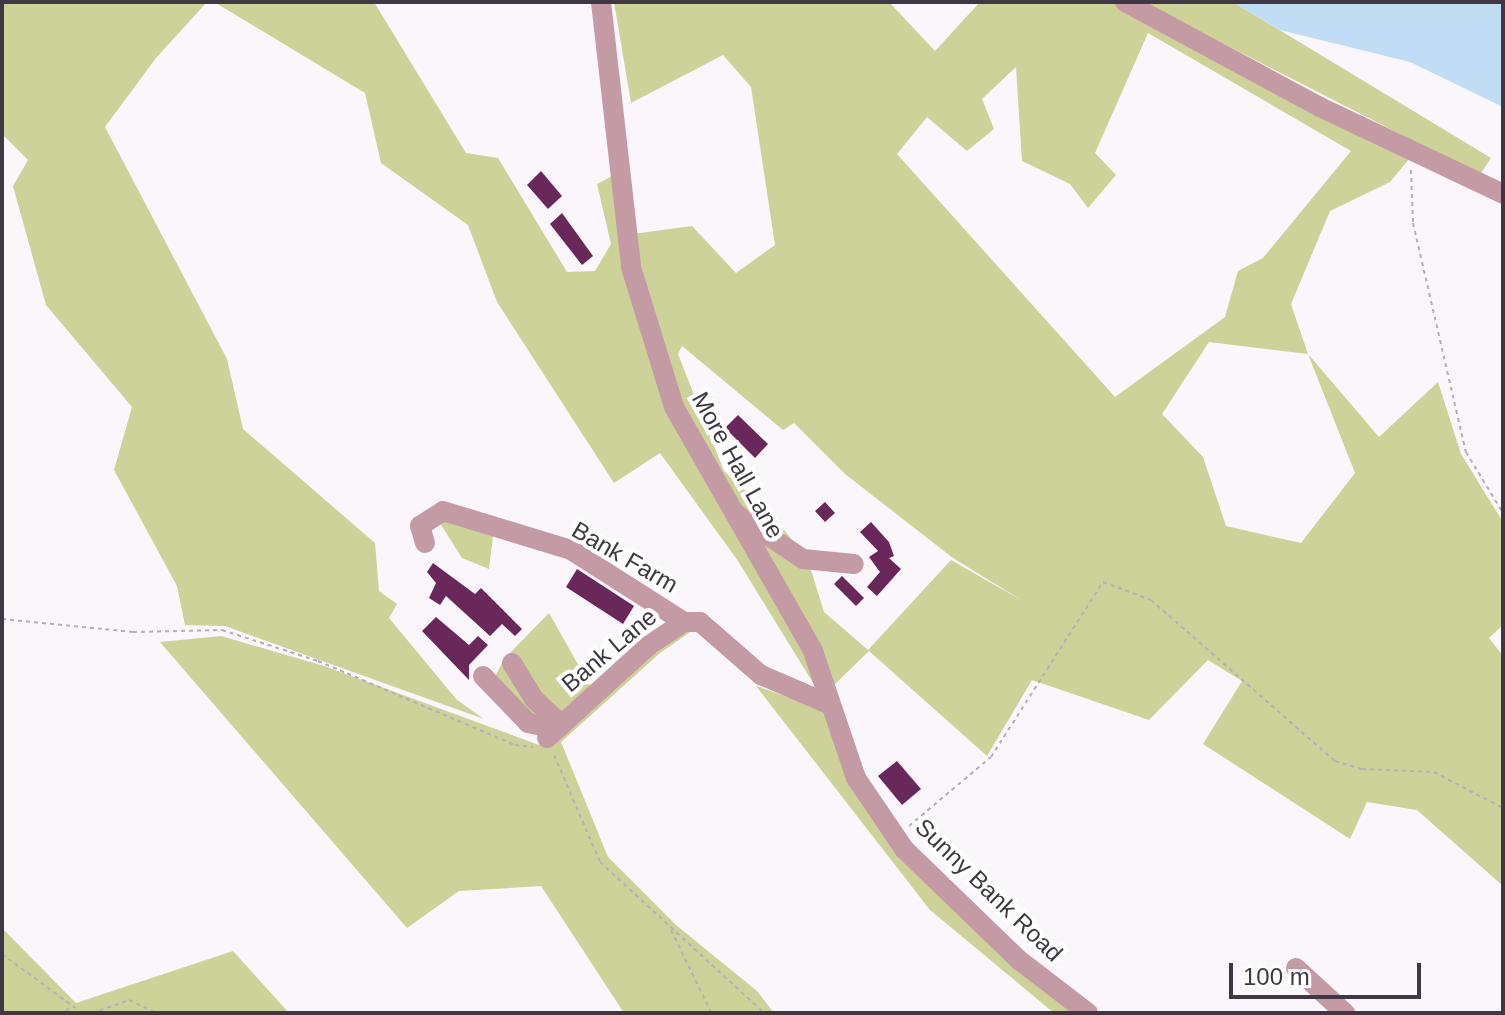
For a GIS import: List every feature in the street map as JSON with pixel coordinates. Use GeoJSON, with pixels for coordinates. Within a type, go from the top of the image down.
{"type":"FeatureCollection","features":[{"type":"Feature","properties":{"kind":"street","name":"More Hall Lane"},"geometry":{"type":"LineString","coordinates":[[601,2],[631,267],[674,407],[813,651],[831,705]]}},
{"type":"Feature","properties":{"kind":"street"},"geometry":{"type":"LineString","coordinates":[[1125,2],[1416,154],[1503,194]]}},
{"type":"Feature","properties":{"kind":"street","name":"Bank Farm"},"geometry":{"type":"LineString","coordinates":[[425,543],[420,526],[443,511],[571,550],[684,622]]}},
{"type":"Feature","properties":{"kind":"street"},"geometry":{"type":"LineString","coordinates":[[734,513],[803,559],[854,564]]}},
{"type":"Feature","properties":{"kind":"street","name":"Bank Lane"},"geometry":{"type":"LineString","coordinates":[[555,731],[648,646],[684,622],[700,622],[761,675],[831,705]]}},
{"type":"Feature","properties":{"kind":"street"},"geometry":{"type":"LineString","coordinates":[[512,663],[555,731]]}},
{"type":"Feature","properties":{"kind":"street"},"geometry":{"type":"LineString","coordinates":[[483,676],[528,723],[555,731]]}},
{"type":"Feature","properties":{"kind":"street","name":"Sunny Bank Road"},"geometry":{"type":"LineString","coordinates":[[831,705],[856,778],[895,836],[1019,960],[1088,1013]]}},
{"type":"Feature","properties":{"kind":"street"},"geometry":{"type":"LineString","coordinates":[[1296,968],[1345,1013]]}},
{"type":"Feature","properties":{"kind":"path"},"geometry":{"type":"LineString","coordinates":[[1416,154],[1411,168],[1413,223],[1466,452],[1503,513]]}},
{"type":"Feature","properties":{"kind":"path"},"geometry":{"type":"LineString","coordinates":[[895,836],[991,757],[1103,582],[1151,600],[1335,761],[1362,769],[1434,772],[1503,808]]}},
{"type":"Feature","properties":{"kind":"path"},"geometry":{"type":"LineString","coordinates":[[2,619],[133,632],[222,630],[318,661],[515,745],[530,748],[555,731],[600,862],[751,996],[764,1013]]}},
{"type":"Feature","properties":{"kind":"path"},"geometry":{"type":"LineString","coordinates":[[671,928],[711,1012]]}},
{"type":"Feature","properties":{"kind":"path"},"geometry":{"type":"LineString","coordinates":[[2,954],[82,1013]]}},
{"type":"Feature","properties":{"kind":"path"},"geometry":{"type":"LineString","coordinates":[[92,1013],[129,1000],[157,1013]]}},
{"type":"Feature","properties":{"kind":"path"},"geometry":{"type":"LineString","coordinates":[[58,1013],[74,1007]]}},
{"type":"Feature","properties":{"kind":"green space"},"geometry":{"type":"Polygon","coordinates":[[[2,2],[207,2],[156,58],[105,127],[227,359],[243,429],[375,543],[379,591],[397,604],[389,618],[457,700],[484,719],[225,626],[185,625],[177,586],[114,470],[132,407],[46,305],[13,186],[28,160],[2,134],[2,2]]]}},
{"type":"Feature","properties":{"kind":"green space"},"geometry":{"type":"Polygon","coordinates":[[[214,2],[374,2],[466,153],[498,158],[567,272],[595,271],[611,244],[597,184],[616,174],[670,410],[809,656],[821,696],[738,561],[660,453],[614,483],[497,302],[468,225],[381,163],[365,93],[214,2]]]}},
{"type":"Feature","properties":{"kind":"green space"},"geometry":{"type":"Polygon","coordinates":[[[614,2],[889,2],[935,51],[980,2],[1113,2],[1409,159],[1390,182],[1330,211],[1291,304],[1308,354],[1379,437],[1438,382],[1461,454],[1503,522],[1503,625],[1489,638],[1503,656],[1503,886],[1417,810],[1367,802],[1350,839],[1203,744],[1242,681],[1208,660],[1149,720],[1032,680],[987,756],[869,651],[831,688],[677,405],[633,234],[692,226],[736,273],[775,245],[751,87],[723,55],[631,103],[614,2]],[[1148,33],[1095,153],[1116,175],[1088,208],[1070,184],[1022,161],[1016,67],[982,99],[994,129],[967,151],[927,117],[897,154],[1115,397],[1225,317],[1238,271],[1263,258],[1351,151],[1148,33]],[[1209,342],[1162,414],[1203,457],[1226,526],[1301,543],[1355,473],[1308,354],[1209,342]],[[682,346],[678,354],[724,471],[773,516],[808,560],[824,612],[868,650],[951,560],[1023,601],[953,558],[845,474],[794,423],[783,430],[682,346]]]}},
{"type":"Feature","properties":{"kind":"green space"},"geometry":{"type":"Polygon","coordinates":[[[1142,2],[1233,2],[1491,158],[1480,175],[1142,2]]]}},
{"type":"Feature","properties":{"kind":"green space"},"geometry":{"type":"Polygon","coordinates":[[[433,512],[494,528],[489,569],[462,558],[433,512]]]}},
{"type":"Feature","properties":{"kind":"green space"},"geometry":{"type":"Polygon","coordinates":[[[549,613],[593,691],[544,736],[493,680],[505,658],[549,613]]]}},
{"type":"Feature","properties":{"kind":"green space"},"geometry":{"type":"Polygon","coordinates":[[[699,626],[660,653],[561,742],[608,857],[676,925],[757,991],[774,1013],[624,1013],[541,886],[459,891],[407,928],[160,642],[221,636],[324,666],[539,745],[649,648],[699,626]]]}},
{"type":"Feature","properties":{"kind":"green space"},"geometry":{"type":"Polygon","coordinates":[[[756,686],[827,711],[852,782],[1077,1013],[1054,1013],[930,910],[756,686]]]}},
{"type":"Feature","properties":{"kind":"green space"},"geometry":{"type":"Polygon","coordinates":[[[2,928],[76,1003],[233,951],[289,1013],[2,1013],[2,928]]]}},
{"type":"Feature","properties":{"kind":"water"},"geometry":{"type":"Polygon","coordinates":[[[1233,2],[1503,2],[1503,107],[1410,62],[1280,30],[1233,2]]]}},
{"type":"Feature","properties":{"kind":"building"},"geometry":{"type":"Polygon","coordinates":[[[541,171],[562,196],[548,209],[527,185],[541,171]]]}},
{"type":"Feature","properties":{"kind":"building"},"geometry":{"type":"Polygon","coordinates":[[[562,213],[593,256],[582,265],[550,224],[562,213]]]}},
{"type":"Feature","properties":{"kind":"building"},"geometry":{"type":"Polygon","coordinates":[[[738,415],[768,444],[755,458],[725,428],[738,415]]]}},
{"type":"Feature","properties":{"kind":"building"},"geometry":{"type":"Polygon","coordinates":[[[825,502],[835,513],[825,522],[815,511],[825,502]]]}},
{"type":"Feature","properties":{"kind":"building"},"geometry":{"type":"Polygon","coordinates":[[[871,522],[889,542],[894,556],[889,558],[901,569],[877,596],[867,587],[880,572],[869,557],[878,551],[860,532],[871,522]]]}},
{"type":"Feature","properties":{"kind":"building"},"geometry":{"type":"Polygon","coordinates":[[[433,563],[475,594],[481,588],[522,629],[515,636],[502,624],[490,636],[446,596],[440,605],[429,598],[436,583],[427,572],[433,563]]]}},
{"type":"Feature","properties":{"kind":"building"},"geometry":{"type":"Polygon","coordinates":[[[577,569],[634,606],[623,624],[566,587],[577,569]]]}},
{"type":"Feature","properties":{"kind":"building"},"geometry":{"type":"Polygon","coordinates":[[[842,576],[864,598],[856,606],[834,584],[842,576]]]}},
{"type":"Feature","properties":{"kind":"building"},"geometry":{"type":"Polygon","coordinates":[[[436,617],[469,645],[478,636],[488,645],[469,665],[469,680],[422,631],[436,617]]]}},
{"type":"Feature","properties":{"kind":"building"},"geometry":{"type":"Polygon","coordinates":[[[897,761],[921,789],[902,805],[878,776],[897,761]]]}}]}
